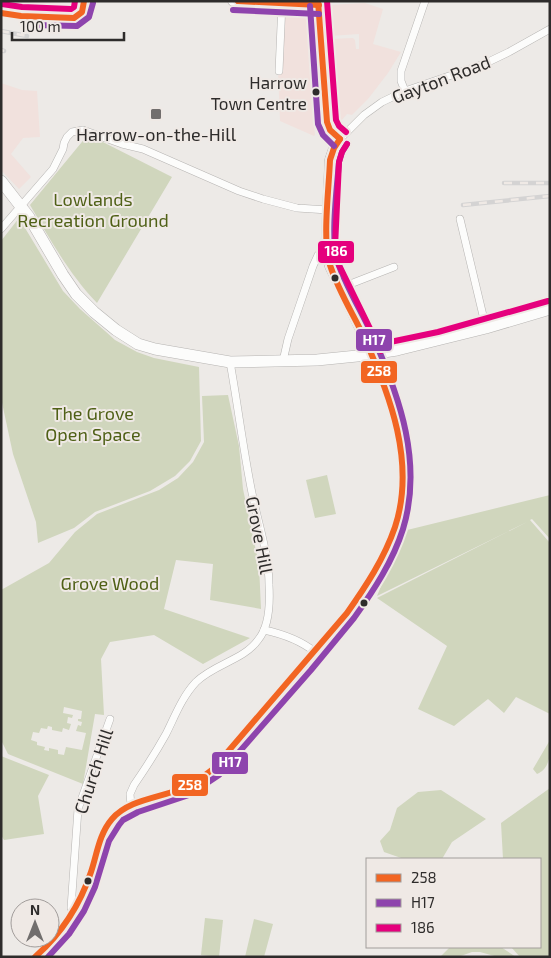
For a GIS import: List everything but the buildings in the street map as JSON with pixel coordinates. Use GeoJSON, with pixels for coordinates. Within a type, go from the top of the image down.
{"type":"FeatureCollection","features":[{"type":"Feature","properties":{"kind":"main road"},"geometry":{"type":"LineString","coordinates":[[233,1],[318,3],[327,122],[334,135],[340,139],[334,148],[330,160],[326,248],[330,266],[373,355]]}},
{"type":"Feature","properties":{"kind":"main road"},"geometry":{"type":"LineString","coordinates":[[1,181],[29,217],[63,276],[76,294],[116,330],[138,344],[155,349],[230,362],[282,361],[373,355],[486,328],[550,309]]}},
{"type":"Feature","properties":{"kind":"street"},"geometry":{"type":"LineString","coordinates":[[405,91],[401,81],[401,71],[425,1]]}},
{"type":"Feature","properties":{"kind":"street"},"geometry":{"type":"LineString","coordinates":[[279,71],[282,3]]}},
{"type":"Feature","properties":{"kind":"street","name":"Gayton Road"},"geometry":{"type":"LineString","coordinates":[[340,139],[364,115],[382,102],[405,91],[484,64],[550,29]]}},
{"type":"Feature","properties":{"kind":"street"},"geometry":{"type":"LineString","coordinates":[[1,229],[53,169],[67,137],[72,132],[83,130],[142,149],[239,191],[294,207],[328,208]]}},
{"type":"Feature","properties":{"kind":"street"},"geometry":{"type":"LineString","coordinates":[[460,220],[486,328]]}},
{"type":"Feature","properties":{"kind":"street"},"geometry":{"type":"LineString","coordinates":[[282,361],[313,266],[318,255],[326,248]]}},
{"type":"Feature","properties":{"kind":"street"},"geometry":{"type":"LineString","coordinates":[[340,288],[394,267]]}},
{"type":"Feature","properties":{"kind":"street"},"geometry":{"type":"LineString","coordinates":[[36,957],[51,943],[80,902],[101,839],[115,815],[132,806],[181,789],[206,775],[225,756],[315,652],[356,601],[384,556],[401,505],[403,475],[399,441],[389,400],[373,355]]}},
{"type":"Feature","properties":{"kind":"street","name":"Grove Hill"},"geometry":{"type":"LineString","coordinates":[[132,806],[130,794],[134,785],[165,735],[188,692],[208,672],[249,650],[259,640],[264,630],[270,586],[267,560],[246,464],[230,362]]}},
{"type":"Feature","properties":{"kind":"street"},"geometry":{"type":"LineString","coordinates":[[264,630],[292,638],[315,652]]}},
{"type":"Feature","properties":{"kind":"street","name":"Church Hill"},"geometry":{"type":"LineString","coordinates":[[73,914],[71,908],[78,810],[110,719]]}},
{"type":"Feature","properties":{"kind":"shaded area"},"geometry":{"type":"Polygon","coordinates":[[[365,3],[383,9],[373,44],[401,52],[368,99],[352,115],[347,114],[340,122],[337,121],[330,39],[353,38],[356,49],[359,49],[359,34],[330,36],[328,5],[365,3]]]}},
{"type":"Feature","properties":{"kind":"shaded area"},"geometry":{"type":"Polygon","coordinates":[[[283,15],[306,16],[309,52],[312,52],[312,58],[309,59],[314,136],[280,121],[278,70],[283,69],[283,15]]]}},
{"type":"Feature","properties":{"kind":"shaded area"},"geometry":{"type":"Polygon","coordinates":[[[1,83],[22,90],[37,91],[40,137],[23,138],[11,154],[31,177],[19,189],[1,170],[1,83]]]}},
{"type":"Feature","properties":{"kind":"green space","name":"Lowlands Recreation Ground"},"geometry":{"type":"Polygon","coordinates":[[[91,136],[172,177],[97,303],[69,268],[30,205],[86,137],[91,136]]]}},
{"type":"Feature","properties":{"kind":"green space","name":"The Grove Open Space"},"geometry":{"type":"Polygon","coordinates":[[[19,218],[63,291],[115,340],[137,352],[154,358],[199,367],[201,441],[190,461],[175,476],[150,491],[95,512],[74,528],[38,543],[36,522],[13,454],[1,398],[1,241],[19,218]]]}},
{"type":"Feature","properties":{"kind":"green space","name":"Grove Wood"},"geometry":{"type":"Polygon","coordinates":[[[228,395],[239,446],[243,489],[259,565],[261,609],[210,600],[213,564],[176,560],[164,609],[250,638],[203,664],[154,635],[110,642],[101,659],[104,715],[95,714],[83,784],[8,754],[1,740],[1,590],[49,563],[75,532],[97,514],[159,490],[178,478],[193,462],[204,442],[202,396],[228,395]],[[64,707],[63,713],[73,715],[72,718],[68,717],[67,723],[71,724],[69,730],[63,728],[62,732],[52,730],[52,727],[48,726],[47,729],[41,728],[39,733],[33,732],[31,740],[37,742],[37,745],[45,747],[44,750],[49,751],[49,748],[58,750],[58,754],[64,755],[66,747],[82,750],[86,733],[76,731],[78,725],[81,726],[82,722],[78,721],[78,719],[81,719],[82,711],[64,707]]]}},
{"type":"Feature","properties":{"kind":"green space"},"geometry":{"type":"Polygon","coordinates":[[[327,475],[336,514],[315,518],[306,480],[327,475]]]}},
{"type":"Feature","properties":{"kind":"green space"},"geometry":{"type":"Polygon","coordinates":[[[550,495],[550,539],[532,519],[530,520],[550,543],[550,714],[516,697],[504,713],[488,699],[454,726],[418,709],[447,646],[377,598],[527,522],[377,596],[403,531],[550,495]]]}},
{"type":"Feature","properties":{"kind":"green space"},"geometry":{"type":"Polygon","coordinates":[[[550,740],[550,755],[547,764],[537,774],[533,769],[550,740]]]}},
{"type":"Feature","properties":{"kind":"green space"},"geometry":{"type":"Polygon","coordinates":[[[1,756],[49,775],[38,796],[44,834],[4,840],[1,835],[1,756]]]}},
{"type":"Feature","properties":{"kind":"green space"},"geometry":{"type":"Polygon","coordinates":[[[550,788],[550,957],[520,957],[512,948],[541,948],[541,858],[503,858],[501,823],[550,788]]]}},
{"type":"Feature","properties":{"kind":"green space"},"geometry":{"type":"Polygon","coordinates":[[[441,790],[486,819],[452,842],[443,858],[401,858],[384,852],[380,841],[390,830],[397,808],[418,792],[441,790]]]}},
{"type":"Feature","properties":{"kind":"green space"},"geometry":{"type":"Polygon","coordinates":[[[205,918],[223,920],[219,957],[201,955],[205,918]]]}},
{"type":"Feature","properties":{"kind":"green space"},"geometry":{"type":"Polygon","coordinates":[[[254,919],[273,924],[264,957],[245,957],[254,919]]]}},
{"type":"Feature","properties":{"kind":"green space"},"geometry":{"type":"Polygon","coordinates":[[[449,948],[502,948],[516,957],[498,957],[480,952],[472,952],[458,957],[440,957],[449,948]]]}},
{"type":"Feature","properties":{"kind":"railway"},"geometry":{"type":"LineString","coordinates":[[1,31],[27,36]]}},
{"type":"Feature","properties":{"kind":"railway"},"geometry":{"type":"LineString","coordinates":[[504,183],[550,183]]}},
{"type":"Feature","properties":{"kind":"railway"},"geometry":{"type":"LineString","coordinates":[[463,205],[550,196]]}},
{"type":"Feature","properties":{"kind":"transit line","name":"186"},"geometry":{"type":"LineString","coordinates":[[2,4],[22,7],[71,9],[74,7],[75,1]]}},
{"type":"Feature","properties":{"kind":"transit line","name":"258"},"geometry":{"type":"LineString","coordinates":[[1,13],[21,16],[74,18],[82,12],[84,1]]}},
{"type":"Feature","properties":{"kind":"transit line","name":"258"},"geometry":{"type":"LineString","coordinates":[[238,1],[319,5]]}},
{"type":"Feature","properties":{"kind":"transit line","name":"258"},"geometry":{"type":"LineString","coordinates":[[318,1],[327,122],[330,130],[340,139]]}},
{"type":"Feature","properties":{"kind":"transit line","name":"186"},"geometry":{"type":"LineString","coordinates":[[327,1],[336,120],[339,126],[346,132]]}},
{"type":"Feature","properties":{"kind":"transit line","name":"H17"},"geometry":{"type":"LineString","coordinates":[[34,25],[77,26],[89,17],[93,3]]}},
{"type":"Feature","properties":{"kind":"transit line","name":"H17"},"geometry":{"type":"LineString","coordinates":[[310,6],[318,124],[323,135],[334,146]]}},
{"type":"Feature","properties":{"kind":"transit line","name":"H17"},"geometry":{"type":"LineString","coordinates":[[233,10],[319,14]]}},
{"type":"Feature","properties":{"kind":"transit line","name":"258"},"geometry":{"type":"LineString","coordinates":[[35,957],[53,939],[69,918],[87,884],[101,838],[112,819],[126,808],[144,800],[185,787],[213,769],[347,613],[368,582],[391,539],[401,503],[403,478],[397,430],[391,406],[374,359],[337,284],[330,265],[326,242],[330,160],[334,148],[340,139]]}},
{"type":"Feature","properties":{"kind":"transit line","name":"H17"},"geometry":{"type":"LineString","coordinates":[[48,957],[69,934],[84,911],[95,887],[109,841],[123,820],[138,812],[189,795],[219,775],[354,618],[382,575],[399,541],[409,505],[411,480],[406,432],[384,361],[338,263],[334,241],[339,162],[347,144]]}},
{"type":"Feature","properties":{"kind":"transit line","name":"186"},"geometry":{"type":"LineString","coordinates":[[347,144],[339,162],[335,247],[338,263],[381,351]]}},
{"type":"Feature","properties":{"kind":"transit line","name":"186"},"geometry":{"type":"LineString","coordinates":[[371,346],[438,332],[548,301]]}},
{"type":"Feature","properties":{"kind":"place","name":"Harrow Town Centre"},"geometry":{"type":"Point","coordinates":[316,92]}},
{"type":"Feature","properties":{"kind":"place","name":"Harrow-on-the-Hill"},"geometry":{"type":"Point","coordinates":[156,114]}}]}
